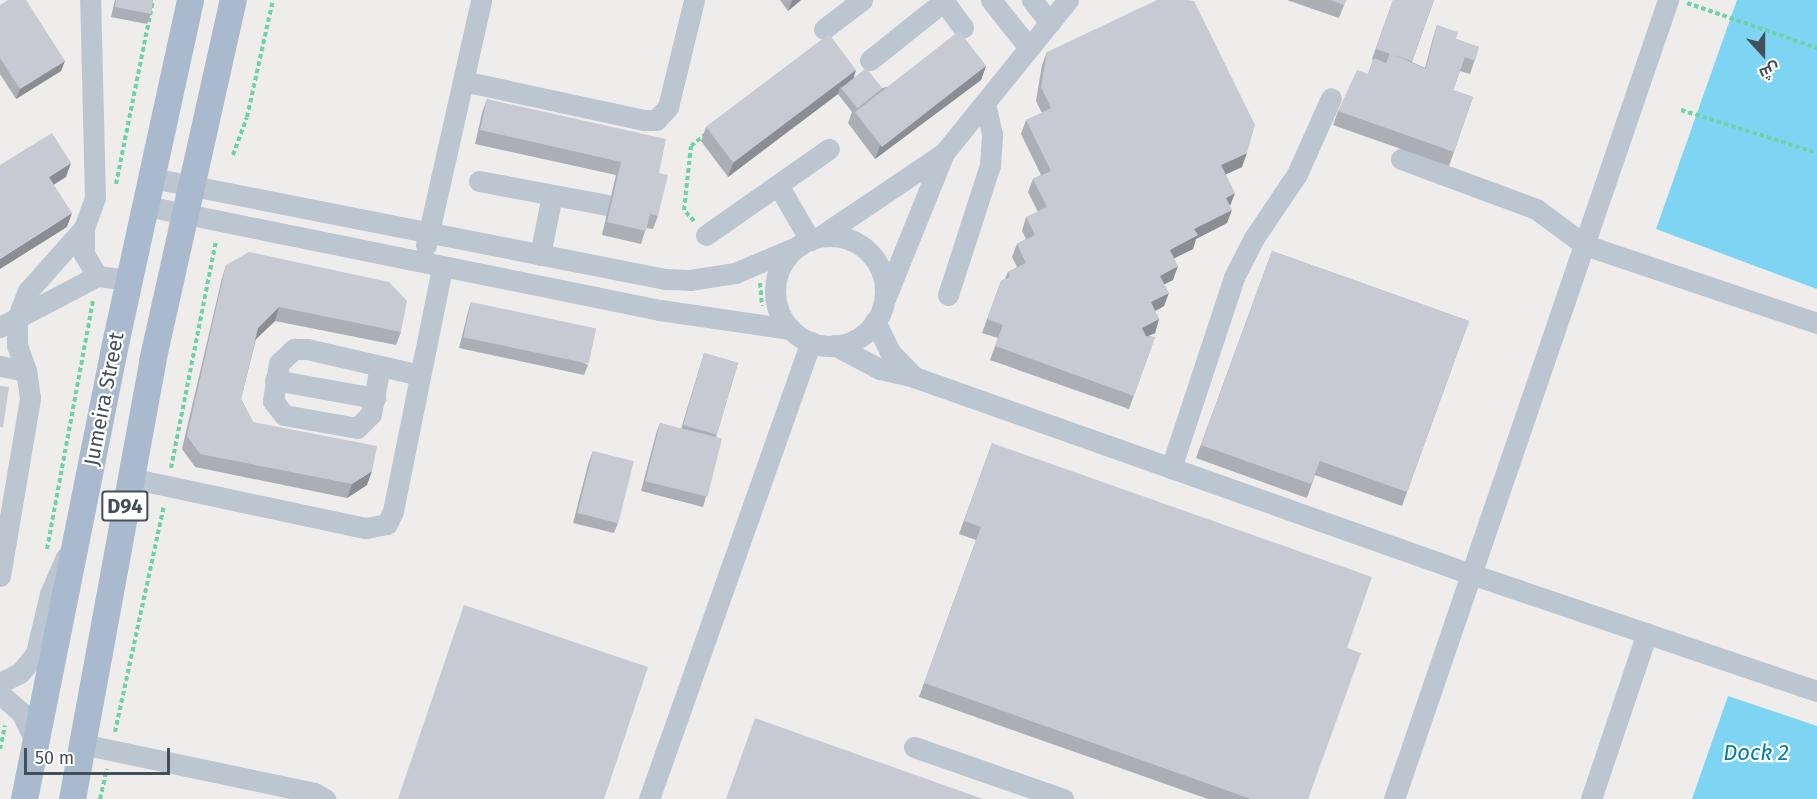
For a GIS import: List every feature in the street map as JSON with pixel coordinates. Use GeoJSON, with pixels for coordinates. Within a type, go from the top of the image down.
{"type":"FeatureCollection","features":[{"type":"Feature","properties":{"kind":"main road","name":"Jumeira Street"},"geometry":{"type":"LineString","coordinates":[[24,799],[37,746],[129,280],[190,0]]}},
{"type":"Feature","properties":{"kind":"main road","name":"Jumeira Street"},"geometry":{"type":"LineString","coordinates":[[72,799],[130,478],[184,214],[233,0]]}},
{"type":"Feature","properties":{"kind":"street"},"geometry":{"type":"LineString","coordinates":[[90,0],[96,181],[84,228],[84,254],[97,276]]}},
{"type":"Feature","properties":{"kind":"street"},"geometry":{"type":"LineString","coordinates":[[130,478],[366,528],[381,528],[393,511],[420,375],[432,265],[429,233],[481,0]]}},
{"type":"Feature","properties":{"kind":"street"},"geometry":{"type":"LineString","coordinates":[[463,81],[644,120],[656,120],[668,107],[694,0]]}},
{"type":"Feature","properties":{"kind":"street"},"geometry":{"type":"LineString","coordinates":[[824,29],[862,0]]}},
{"type":"Feature","properties":{"kind":"street"},"geometry":{"type":"LineString","coordinates":[[991,0],[1029,48]]}},
{"type":"Feature","properties":{"kind":"street"},"geometry":{"type":"LineString","coordinates":[[1032,0],[1050,23]]}},
{"type":"Feature","properties":{"kind":"street"},"geometry":{"type":"LineString","coordinates":[[834,345],[864,333],[879,313],[944,153],[1068,0]]}},
{"type":"Feature","properties":{"kind":"street"},"geometry":{"type":"LineString","coordinates":[[1394,799],[1668,0]]}},
{"type":"Feature","properties":{"kind":"street"},"geometry":{"type":"LineString","coordinates":[[870,60],[943,1],[963,28]]}},
{"type":"Feature","properties":{"kind":"street"},"geometry":{"type":"LineString","coordinates":[[1171,468],[1239,267],[1298,174],[1331,98]]}},
{"type":"Feature","properties":{"kind":"street"},"geometry":{"type":"LineString","coordinates":[[948,295],[990,165],[992,134],[985,103]]}},
{"type":"Feature","properties":{"kind":"street"},"geometry":{"type":"LineString","coordinates":[[706,235],[829,149]]}},
{"type":"Feature","properties":{"kind":"street"},"geometry":{"type":"LineString","coordinates":[[944,153],[787,256],[775,286],[781,317],[791,329],[811,342],[834,345],[864,363],[914,377],[1471,574],[1817,691]]}},
{"type":"Feature","properties":{"kind":"street"},"geometry":{"type":"LineString","coordinates":[[1401,159],[1536,209],[1585,245],[1817,323]]}},
{"type":"Feature","properties":{"kind":"street"},"geometry":{"type":"LineString","coordinates":[[152,177],[540,255],[690,280],[714,278],[756,265],[810,241],[857,243],[871,254],[881,270],[879,313],[890,352],[914,377]]}},
{"type":"Feature","properties":{"kind":"street"},"geometry":{"type":"LineString","coordinates":[[479,181],[607,205]]}},
{"type":"Feature","properties":{"kind":"street"},"geometry":{"type":"LineString","coordinates":[[778,185],[810,241]]}},
{"type":"Feature","properties":{"kind":"street"},"geometry":{"type":"LineString","coordinates":[[540,255],[552,195]]}},
{"type":"Feature","properties":{"kind":"street"},"geometry":{"type":"LineString","coordinates":[[146,206],[432,265],[764,328],[791,329]]}},
{"type":"Feature","properties":{"kind":"street"},"geometry":{"type":"LineString","coordinates":[[8,323],[28,291],[84,228]]}},
{"type":"Feature","properties":{"kind":"street"},"geometry":{"type":"LineString","coordinates":[[8,323],[97,276],[129,280]]}},
{"type":"Feature","properties":{"kind":"street"},"geometry":{"type":"LineString","coordinates":[[0,576],[28,412],[26,371],[8,323]]}},
{"type":"Feature","properties":{"kind":"street"},"geometry":{"type":"LineString","coordinates":[[649,799],[811,342]]}},
{"type":"Feature","properties":{"kind":"street"},"geometry":{"type":"LineString","coordinates":[[380,366],[369,420],[357,428],[344,428],[279,411],[273,401],[275,380],[283,357],[300,348],[380,366],[420,375]]}},
{"type":"Feature","properties":{"kind":"street"},"geometry":{"type":"LineString","coordinates":[[0,366],[26,371]]}},
{"type":"Feature","properties":{"kind":"street"},"geometry":{"type":"LineString","coordinates":[[275,380],[375,398]]}},
{"type":"Feature","properties":{"kind":"street"},"geometry":{"type":"LineString","coordinates":[[0,684],[20,673],[36,653],[54,581],[76,545]]}},
{"type":"Feature","properties":{"kind":"street"},"geometry":{"type":"LineString","coordinates":[[1591,799],[1647,633]]}},
{"type":"Feature","properties":{"kind":"street"},"geometry":{"type":"LineString","coordinates":[[0,694],[25,717],[37,746]]}},
{"type":"Feature","properties":{"kind":"street"},"geometry":{"type":"LineString","coordinates":[[82,744],[314,793],[325,799]]}},
{"type":"Feature","properties":{"kind":"street"},"geometry":{"type":"LineString","coordinates":[[914,747],[1064,799]]}},
{"type":"Feature","properties":{"kind":"path"},"geometry":{"type":"LineString","coordinates":[[113,197],[153,0]]}},
{"type":"Feature","properties":{"kind":"path"},"geometry":{"type":"LineString","coordinates":[[233,155],[247,117],[273,0]]}},
{"type":"Feature","properties":{"kind":"path"},"geometry":{"type":"LineString","coordinates":[[1676,0],[1817,48]]}},
{"type":"Feature","properties":{"kind":"path"},"geometry":{"type":"LineString","coordinates":[[1681,110],[1814,152]]}},
{"type":"Feature","properties":{"kind":"path"},"geometry":{"type":"LineString","coordinates":[[706,235],[684,210],[691,146],[710,131]]}},
{"type":"Feature","properties":{"kind":"path"},"geometry":{"type":"LineString","coordinates":[[100,799],[215,260],[217,221]]}},
{"type":"Feature","properties":{"kind":"path"},"geometry":{"type":"LineString","coordinates":[[756,265],[764,328]]}},
{"type":"Feature","properties":{"kind":"path"},"geometry":{"type":"LineString","coordinates":[[46,555],[97,276]]}},
{"type":"Feature","properties":{"kind":"water"},"geometry":{"type":"Polygon","coordinates":[[[1737,0],[1817,0],[1817,289],[1656,229],[1737,0]]]}},
{"type":"Feature","properties":{"kind":"water","name":"Dock 2"},"geometry":{"type":"Polygon","coordinates":[[[1728,696],[1817,726],[1817,799],[1692,799],[1728,696]]]}},
{"type":"Feature","properties":{"kind":"building"},"geometry":{"type":"Polygon","coordinates":[[[8,0],[26,0],[65,61],[20,89],[0,58],[0,5],[8,0]]]}},
{"type":"Feature","properties":{"kind":"building"},"geometry":{"type":"Polygon","coordinates":[[[116,0],[153,0],[151,14],[115,7],[116,0]]]}},
{"type":"Feature","properties":{"kind":"building"},"geometry":{"type":"Polygon","coordinates":[[[1157,0],[1194,1],[1255,125],[1247,153],[1221,165],[1235,193],[1226,198],[1232,210],[1194,229],[1198,235],[1170,250],[1178,266],[1160,276],[1169,293],[1151,302],[1159,319],[1142,328],[1146,336],[1155,337],[1134,396],[995,346],[1003,325],[987,319],[1001,281],[1010,277],[1008,272],[1026,263],[1017,244],[1035,235],[1026,217],[1047,207],[1033,179],[1051,171],[1026,120],[1051,108],[1041,87],[1047,52],[1157,0]]]}},
{"type":"Feature","properties":{"kind":"building"},"geometry":{"type":"Polygon","coordinates":[[[1330,0],[1346,0],[1344,5],[1330,0]]]}},
{"type":"Feature","properties":{"kind":"building"},"geometry":{"type":"Polygon","coordinates":[[[1393,0],[1434,0],[1412,61],[1376,49],[1393,0]]]}},
{"type":"Feature","properties":{"kind":"building"},"geometry":{"type":"Polygon","coordinates":[[[1437,25],[1458,32],[1456,39],[1479,47],[1475,61],[1465,57],[1453,90],[1473,97],[1454,152],[1338,111],[1357,70],[1368,74],[1374,58],[1386,63],[1390,53],[1426,69],[1437,25]]]}},
{"type":"Feature","properties":{"kind":"building"},"geometry":{"type":"Polygon","coordinates":[[[959,31],[986,66],[882,147],[855,112],[959,31]]]}},
{"type":"Feature","properties":{"kind":"building"},"geometry":{"type":"Polygon","coordinates":[[[829,34],[856,70],[733,163],[706,127],[829,34]]]}},
{"type":"Feature","properties":{"kind":"building"},"geometry":{"type":"Polygon","coordinates":[[[866,68],[882,88],[857,108],[841,88],[866,68]]]}},
{"type":"Feature","properties":{"kind":"building"},"geometry":{"type":"Polygon","coordinates":[[[487,99],[666,139],[659,173],[668,175],[658,216],[650,214],[646,231],[607,222],[621,162],[480,130],[487,99]]]}},
{"type":"Feature","properties":{"kind":"building"},"geometry":{"type":"Polygon","coordinates":[[[52,133],[71,163],[49,177],[72,213],[0,259],[0,165],[52,133]]]}},
{"type":"Feature","properties":{"kind":"building"},"geometry":{"type":"Polygon","coordinates":[[[1272,251],[1469,321],[1407,492],[1320,461],[1311,484],[1201,445],[1272,251]]]}},
{"type":"Feature","properties":{"kind":"building"},"geometry":{"type":"Polygon","coordinates":[[[249,252],[389,282],[407,301],[401,332],[279,307],[258,328],[241,399],[253,422],[377,446],[372,471],[352,484],[200,454],[187,436],[226,265],[249,252]]]}},
{"type":"Feature","properties":{"kind":"building"},"geometry":{"type":"Polygon","coordinates":[[[471,302],[596,329],[589,364],[464,337],[471,302]]]}},
{"type":"Feature","properties":{"kind":"building"},"geometry":{"type":"Polygon","coordinates":[[[704,353],[738,363],[717,435],[683,425],[704,353]]]}},
{"type":"Feature","properties":{"kind":"building"},"geometry":{"type":"Polygon","coordinates":[[[0,386],[9,387],[3,427],[0,427],[0,386]]]}},
{"type":"Feature","properties":{"kind":"building"},"geometry":{"type":"Polygon","coordinates":[[[660,423],[722,438],[708,497],[645,481],[660,423]]]}},
{"type":"Feature","properties":{"kind":"building"},"geometry":{"type":"Polygon","coordinates":[[[992,443],[1372,577],[1347,648],[1361,653],[1308,799],[1251,799],[924,683],[981,527],[964,521],[992,443]]]}},
{"type":"Feature","properties":{"kind":"building"},"geometry":{"type":"Polygon","coordinates":[[[593,451],[634,461],[618,523],[578,513],[593,451]]]}},
{"type":"Feature","properties":{"kind":"building"},"geometry":{"type":"Polygon","coordinates":[[[464,605],[648,667],[604,799],[398,799],[464,605]]]}},
{"type":"Feature","properties":{"kind":"building"},"geometry":{"type":"Polygon","coordinates":[[[755,718],[983,799],[726,799],[755,718]]]}}]}
